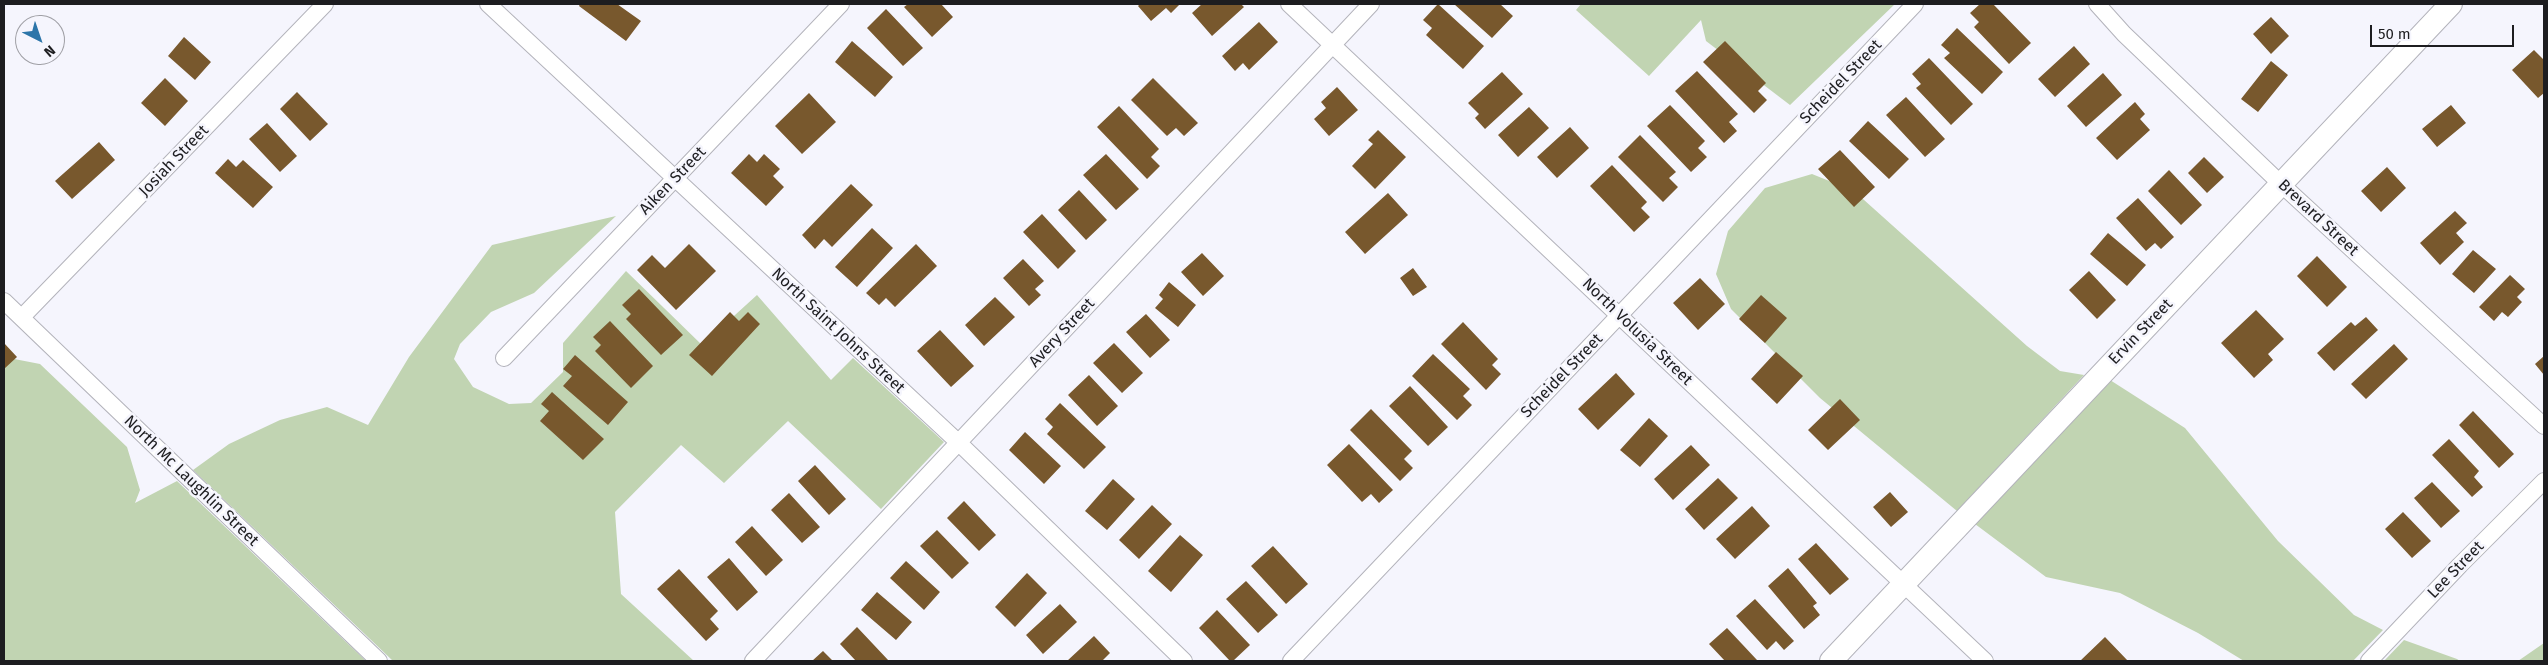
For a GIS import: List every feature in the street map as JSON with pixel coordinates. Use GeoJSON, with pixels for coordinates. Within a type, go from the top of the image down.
{"type":"FeatureCollection","features":[{"type":"Feature","properties":{"kind":"street","name":"Josiah Street"},"geometry":{"type":"LineString","coordinates":[[22,317],[325,4]]}},
{"type":"Feature","properties":{"kind":"street","name":"North Saint Johns Street"},"geometry":{"type":"LineString","coordinates":[[488,4],[959,443],[1184,661]]}},
{"type":"Feature","properties":{"kind":"street","name":"Aiken Street"},"geometry":{"type":"LineString","coordinates":[[504,358],[841,4]]}},
{"type":"Feature","properties":{"kind":"street","name":"North Volusia Street"},"geometry":{"type":"LineString","coordinates":[[1289,4],[1985,661]]}},
{"type":"Feature","properties":{"kind":"street","name":"Avery Street"},"geometry":{"type":"LineString","coordinates":[[753,661],[1371,4]]}},
{"type":"Feature","properties":{"kind":"street","name":"Scheidel Street"},"geometry":{"type":"LineString","coordinates":[[1291,661],[1915,4]]}},
{"type":"Feature","properties":{"kind":"street","name":"Brevard Street"},"geometry":{"type":"LineString","coordinates":[[2097,4],[2124,34],[2281,184],[2544,426]]}},
{"type":"Feature","properties":{"kind":"street","name":"Ervin Street"},"geometry":{"type":"LineString","coordinates":[[1831,661],[2451,4]]}},
{"type":"Feature","properties":{"kind":"street","name":"North Mc Laughlin Street"},"geometry":{"type":"LineString","coordinates":[[4,301],[380,661]]}},
{"type":"Feature","properties":{"kind":"street","name":"Lee Street"},"geometry":{"type":"LineString","coordinates":[[2369,661],[2460,565],[2544,481]]}},
{"type":"Feature","properties":{"kind":"green space"},"geometry":{"type":"Polygon","coordinates":[[[1581,4],[1895,4],[1790,105],[1706,41],[1701,20],[1649,76],[1576,10],[1581,4]]]}},
{"type":"Feature","properties":{"kind":"green space"},"geometry":{"type":"Polygon","coordinates":[[[1812,174],[1854,191],[2027,346],[2060,371],[2084,375],[1957,511],[1820,398],[1731,309],[1716,274],[1728,231],[1765,188],[1812,174]]]}},
{"type":"Feature","properties":{"kind":"green space"},"geometry":{"type":"Polygon","coordinates":[[[616,216],[534,293],[491,312],[460,344],[454,359],[473,387],[509,404],[531,403],[563,372],[563,343],[626,271],[702,345],[757,295],[831,380],[853,358],[944,442],[881,509],[788,421],[724,483],[681,445],[615,512],[621,594],[694,661],[393,661],[193,470],[229,444],[280,420],[327,407],[368,425],[409,357],[492,245],[616,216]]]}},
{"type":"Feature","properties":{"kind":"green space"},"geometry":{"type":"Polygon","coordinates":[[[4,357],[40,364],[127,447],[140,490],[135,503],[177,481],[366,661],[4,661],[4,357]]]}},
{"type":"Feature","properties":{"kind":"green space"},"geometry":{"type":"Polygon","coordinates":[[[2110,380],[2185,428],[2278,541],[2354,615],[2383,630],[2353,661],[2244,661],[2198,633],[2120,593],[2046,577],[1975,524],[2110,380]]]}},
{"type":"Feature","properties":{"kind":"green space"},"geometry":{"type":"Polygon","coordinates":[[[2404,640],[2457,659],[2460,661],[2384,661],[2404,640]]]}},
{"type":"Feature","properties":{"kind":"green space"},"geometry":{"type":"Polygon","coordinates":[[[2544,643],[2544,661],[2518,661],[2544,643]]]}},
{"type":"Feature","properties":{"kind":"building"},"geometry":{"type":"Polygon","coordinates":[[[580,4],[617,4],[641,21],[626,41],[579,6],[580,4]]]}},
{"type":"Feature","properties":{"kind":"building"},"geometry":{"type":"Polygon","coordinates":[[[908,4],[941,4],[953,17],[932,37],[904,7],[908,4]]]}},
{"type":"Feature","properties":{"kind":"building"},"geometry":{"type":"Polygon","coordinates":[[[1140,4],[1180,4],[1171,13],[1166,8],[1151,21],[1138,6],[1140,4]]]}},
{"type":"Feature","properties":{"kind":"building"},"geometry":{"type":"Polygon","coordinates":[[[1202,4],[1241,4],[1244,7],[1212,36],[1192,13],[1202,4]]]}},
{"type":"Feature","properties":{"kind":"building"},"geometry":{"type":"Polygon","coordinates":[[[1438,4],[1484,46],[1463,69],[1426,35],[1432,28],[1423,20],[1438,4]]]}},
{"type":"Feature","properties":{"kind":"building"},"geometry":{"type":"Polygon","coordinates":[[[1454,4],[1500,4],[1513,16],[1492,38],[1454,4]]]}},
{"type":"Feature","properties":{"kind":"building"},"geometry":{"type":"Polygon","coordinates":[[[1980,4],[1993,4],[2031,43],[2009,64],[1974,27],[1979,22],[1970,13],[1980,4]]]}},
{"type":"Feature","properties":{"kind":"building"},"geometry":{"type":"Polygon","coordinates":[[[886,9],[923,48],[903,66],[867,28],[886,9]]]}},
{"type":"Feature","properties":{"kind":"building"},"geometry":{"type":"Polygon","coordinates":[[[2271,17],[2289,36],[2271,54],[2253,34],[2271,17]]]}},
{"type":"Feature","properties":{"kind":"building"},"geometry":{"type":"Polygon","coordinates":[[[1259,22],[1278,42],[1249,70],[1243,63],[1235,71],[1222,56],[1259,22]]]}},
{"type":"Feature","properties":{"kind":"building"},"geometry":{"type":"Polygon","coordinates":[[[1957,28],[2003,72],[1982,94],[1944,58],[1950,53],[1941,45],[1957,28]]]}},
{"type":"Feature","properties":{"kind":"building"},"geometry":{"type":"Polygon","coordinates":[[[184,37],[211,62],[195,80],[168,56],[184,37]]]}},
{"type":"Feature","properties":{"kind":"building"},"geometry":{"type":"Polygon","coordinates":[[[852,41],[893,77],[875,97],[835,62],[852,41]]]}},
{"type":"Feature","properties":{"kind":"building"},"geometry":{"type":"Polygon","coordinates":[[[1725,41],[1766,83],[1758,91],[1767,100],[1754,113],[1703,62],[1725,41]]]}},
{"type":"Feature","properties":{"kind":"building"},"geometry":{"type":"Polygon","coordinates":[[[2074,46],[2090,64],[2055,97],[2038,79],[2074,46]]]}},
{"type":"Feature","properties":{"kind":"building"},"geometry":{"type":"Polygon","coordinates":[[[2534,50],[2544,60],[2544,93],[2538,98],[2512,70],[2534,50]]]}},
{"type":"Feature","properties":{"kind":"building"},"geometry":{"type":"Polygon","coordinates":[[[1929,58],[1973,104],[1951,125],[1916,88],[1921,84],[1912,74],[1929,58]]]}},
{"type":"Feature","properties":{"kind":"building"},"geometry":{"type":"Polygon","coordinates":[[[2271,61],[2288,75],[2258,112],[2241,99],[2271,61]]]}},
{"type":"Feature","properties":{"kind":"building"},"geometry":{"type":"Polygon","coordinates":[[[1697,71],[1738,114],[1729,122],[1737,131],[1724,143],[1675,91],[1697,71]]]}},
{"type":"Feature","properties":{"kind":"building"},"geometry":{"type":"Polygon","coordinates":[[[1502,72],[1523,94],[1485,129],[1475,118],[1479,114],[1468,103],[1502,72]]]}},
{"type":"Feature","properties":{"kind":"building"},"geometry":{"type":"Polygon","coordinates":[[[2103,73],[2122,95],[2086,127],[2067,106],[2103,73]]]}},
{"type":"Feature","properties":{"kind":"building"},"geometry":{"type":"Polygon","coordinates":[[[165,78],[188,101],[165,126],[141,103],[165,78]]]}},
{"type":"Feature","properties":{"kind":"building"},"geometry":{"type":"Polygon","coordinates":[[[1153,78],[1198,123],[1184,136],[1176,128],[1167,136],[1131,100],[1153,78]]]}},
{"type":"Feature","properties":{"kind":"building"},"geometry":{"type":"Polygon","coordinates":[[[1337,87],[1358,110],[1329,136],[1314,119],[1326,108],[1321,102],[1337,87]]]}},
{"type":"Feature","properties":{"kind":"building"},"geometry":{"type":"Polygon","coordinates":[[[297,92],[328,124],[310,141],[280,109],[297,92]]]}},
{"type":"Feature","properties":{"kind":"building"},"geometry":{"type":"Polygon","coordinates":[[[809,93],[836,122],[802,154],[775,126],[809,93]]]}},
{"type":"Feature","properties":{"kind":"building"},"geometry":{"type":"Polygon","coordinates":[[[1906,97],[1945,139],[1925,157],[1886,115],[1906,97]]]}},
{"type":"Feature","properties":{"kind":"building"},"geometry":{"type":"Polygon","coordinates":[[[2135,102],[2145,114],[2140,119],[2150,130],[2117,160],[2096,138],[2135,102]]]}},
{"type":"Feature","properties":{"kind":"building"},"geometry":{"type":"Polygon","coordinates":[[[1670,105],[1705,141],[1698,148],[1707,157],[1691,172],[1647,126],[1670,105]]]}},
{"type":"Feature","properties":{"kind":"building"},"geometry":{"type":"Polygon","coordinates":[[[2451,105],[2466,123],[2437,147],[2422,129],[2451,105]]]}},
{"type":"Feature","properties":{"kind":"building"},"geometry":{"type":"Polygon","coordinates":[[[1119,106],[1159,149],[1151,157],[1160,166],[1147,179],[1097,127],[1119,106]]]}},
{"type":"Feature","properties":{"kind":"building"},"geometry":{"type":"Polygon","coordinates":[[[1529,107],[1549,128],[1518,157],[1498,135],[1529,107]]]}},
{"type":"Feature","properties":{"kind":"building"},"geometry":{"type":"Polygon","coordinates":[[[1868,121],[1909,159],[1889,179],[1849,141],[1868,121]]]}},
{"type":"Feature","properties":{"kind":"building"},"geometry":{"type":"Polygon","coordinates":[[[267,123],[297,156],[280,172],[249,139],[267,123]]]}},
{"type":"Feature","properties":{"kind":"building"},"geometry":{"type":"Polygon","coordinates":[[[1570,127],[1589,148],[1557,178],[1537,157],[1570,127]]]}},
{"type":"Feature","properties":{"kind":"building"},"geometry":{"type":"Polygon","coordinates":[[[1378,130],[1406,157],[1375,189],[1352,166],[1373,144],[1368,140],[1378,130]]]}},
{"type":"Feature","properties":{"kind":"building"},"geometry":{"type":"Polygon","coordinates":[[[1640,135],[1676,172],[1669,178],[1678,187],[1663,202],[1618,157],[1640,135]]]}},
{"type":"Feature","properties":{"kind":"building"},"geometry":{"type":"Polygon","coordinates":[[[99,142],[115,160],[72,199],[55,181],[99,142]]]}},
{"type":"Feature","properties":{"kind":"building"},"geometry":{"type":"Polygon","coordinates":[[[1840,150],[1875,187],[1854,207],[1818,169],[1840,150]]]}},
{"type":"Feature","properties":{"kind":"building"},"geometry":{"type":"Polygon","coordinates":[[[749,154],[757,162],[764,154],[780,169],[773,176],[784,187],[766,206],[731,173],[749,154]]]}},
{"type":"Feature","properties":{"kind":"building"},"geometry":{"type":"Polygon","coordinates":[[[1106,154],[1139,189],[1116,210],[1083,175],[1106,154]]]}},
{"type":"Feature","properties":{"kind":"building"},"geometry":{"type":"Polygon","coordinates":[[[2204,157],[2224,177],[2207,193],[2188,173],[2204,157]]]}},
{"type":"Feature","properties":{"kind":"building"},"geometry":{"type":"Polygon","coordinates":[[[228,159],[236,167],[243,160],[273,187],[253,208],[215,173],[228,159]]]}},
{"type":"Feature","properties":{"kind":"building"},"geometry":{"type":"Polygon","coordinates":[[[1612,165],[1647,202],[1641,208],[1650,217],[1634,232],[1590,186],[1612,165]]]}},
{"type":"Feature","properties":{"kind":"building"},"geometry":{"type":"Polygon","coordinates":[[[2387,167],[2406,188],[2381,212],[2361,191],[2387,167]]]}},
{"type":"Feature","properties":{"kind":"building"},"geometry":{"type":"Polygon","coordinates":[[[2169,170],[2202,205],[2181,225],[2148,191],[2169,170]]]}},
{"type":"Feature","properties":{"kind":"building"},"geometry":{"type":"Polygon","coordinates":[[[851,184],[873,205],[832,247],[824,239],[815,249],[802,235],[851,184]]]}},
{"type":"Feature","properties":{"kind":"building"},"geometry":{"type":"Polygon","coordinates":[[[1079,190],[1107,220],[1086,240],[1058,210],[1079,190]]]}},
{"type":"Feature","properties":{"kind":"building"},"geometry":{"type":"Polygon","coordinates":[[[1388,193],[1408,215],[1365,254],[1345,232],[1388,193]]]}},
{"type":"Feature","properties":{"kind":"building"},"geometry":{"type":"Polygon","coordinates":[[[2138,198],[2174,237],[2161,249],[2155,243],[2146,251],[2116,218],[2138,198]]]}},
{"type":"Feature","properties":{"kind":"building"},"geometry":{"type":"Polygon","coordinates":[[[2455,211],[2467,223],[2456,233],[2464,242],[2440,265],[2420,243],[2455,211]]]}},
{"type":"Feature","properties":{"kind":"building"},"geometry":{"type":"Polygon","coordinates":[[[1042,214],[1076,251],[1058,269],[1023,232],[1042,214]]]}},
{"type":"Feature","properties":{"kind":"building"},"geometry":{"type":"Polygon","coordinates":[[[872,228],[893,248],[857,287],[835,267],[872,228]]]}},
{"type":"Feature","properties":{"kind":"building"},"geometry":{"type":"Polygon","coordinates":[[[2108,233],[2146,265],[2127,286],[2090,254],[2108,233]]]}},
{"type":"Feature","properties":{"kind":"building"},"geometry":{"type":"Polygon","coordinates":[[[689,244],[716,271],[676,310],[637,270],[652,255],[665,268],[689,244]]]}},
{"type":"Feature","properties":{"kind":"building"},"geometry":{"type":"Polygon","coordinates":[[[916,244],[937,266],[895,307],[886,298],[879,305],[866,293],[916,244]]]}},
{"type":"Feature","properties":{"kind":"building"},"geometry":{"type":"Polygon","coordinates":[[[2473,250],[2496,269],[2474,293],[2452,274],[2473,250]]]}},
{"type":"Feature","properties":{"kind":"building"},"geometry":{"type":"Polygon","coordinates":[[[1202,253],[1224,276],[1203,296],[1181,272],[1202,253]]]}},
{"type":"Feature","properties":{"kind":"building"},"geometry":{"type":"Polygon","coordinates":[[[2317,256],[2347,287],[2327,307],[2297,276],[2317,256]]]}},
{"type":"Feature","properties":{"kind":"building"},"geometry":{"type":"Polygon","coordinates":[[[1023,259],[1044,281],[1035,289],[1041,295],[1029,306],[1003,278],[1023,259]]]}},
{"type":"Feature","properties":{"kind":"building"},"geometry":{"type":"Polygon","coordinates":[[[1413,268],[1427,287],[1413,296],[1400,278],[1413,268]]]}},
{"type":"Feature","properties":{"kind":"building"},"geometry":{"type":"Polygon","coordinates":[[[2089,271],[2116,300],[2097,319],[2069,290],[2089,271]]]}},
{"type":"Feature","properties":{"kind":"building"},"geometry":{"type":"Polygon","coordinates":[[[2510,275],[2525,289],[2517,297],[2522,302],[2508,317],[2502,312],[2494,321],[2479,307],[2510,275]]]}},
{"type":"Feature","properties":{"kind":"building"},"geometry":{"type":"Polygon","coordinates":[[[1700,278],[1725,304],[1698,330],[1673,303],[1700,278]]]}},
{"type":"Feature","properties":{"kind":"building"},"geometry":{"type":"Polygon","coordinates":[[[1169,282],[1196,305],[1178,327],[1155,308],[1163,299],[1159,295],[1169,282]]]}},
{"type":"Feature","properties":{"kind":"building"},"geometry":{"type":"Polygon","coordinates":[[[639,289],[683,335],[661,355],[626,319],[631,314],[622,305],[639,289]]]}},
{"type":"Feature","properties":{"kind":"building"},"geometry":{"type":"Polygon","coordinates":[[[1761,295],[1787,318],[1765,343],[1739,319],[1761,295]]]}},
{"type":"Feature","properties":{"kind":"building"},"geometry":{"type":"Polygon","coordinates":[[[995,297],[1015,317],[984,346],[965,325],[995,297]]]}},
{"type":"Feature","properties":{"kind":"building"},"geometry":{"type":"Polygon","coordinates":[[[2256,310],[2284,339],[2268,354],[2273,360],[2254,378],[2221,343],[2256,310]]]}},
{"type":"Feature","properties":{"kind":"building"},"geometry":{"type":"Polygon","coordinates":[[[730,312],[739,321],[748,312],[760,324],[712,376],[689,355],[730,312]]]}},
{"type":"Feature","properties":{"kind":"building"},"geometry":{"type":"Polygon","coordinates":[[[1146,314],[1170,340],[1150,358],[1126,332],[1146,314]]]}},
{"type":"Feature","properties":{"kind":"building"},"geometry":{"type":"Polygon","coordinates":[[[2366,317],[2378,330],[2334,371],[2317,353],[2351,322],[2355,326],[2366,317]]]}},
{"type":"Feature","properties":{"kind":"building"},"geometry":{"type":"Polygon","coordinates":[[[610,321],[653,366],[631,388],[595,351],[601,345],[593,337],[610,321]]]}},
{"type":"Feature","properties":{"kind":"building"},"geometry":{"type":"Polygon","coordinates":[[[1463,322],[1498,359],[1492,365],[1501,374],[1486,390],[1441,344],[1463,322]]]}},
{"type":"Feature","properties":{"kind":"building"},"geometry":{"type":"Polygon","coordinates":[[[940,330],[974,366],[951,387],[917,351],[940,330]]]}},
{"type":"Feature","properties":{"kind":"building"},"geometry":{"type":"Polygon","coordinates":[[[4,343],[17,357],[4,369],[4,343]]]}},
{"type":"Feature","properties":{"kind":"building"},"geometry":{"type":"Polygon","coordinates":[[[1114,343],[1143,373],[1122,393],[1093,363],[1114,343]]]}},
{"type":"Feature","properties":{"kind":"building"},"geometry":{"type":"Polygon","coordinates":[[[2394,344],[2408,359],[2366,399],[2351,384],[2394,344]]]}},
{"type":"Feature","properties":{"kind":"building"},"geometry":{"type":"Polygon","coordinates":[[[1776,352],[1803,376],[1777,404],[1751,379],[1776,352]]]}},
{"type":"Feature","properties":{"kind":"building"},"geometry":{"type":"Polygon","coordinates":[[[1433,354],[1470,389],[1463,396],[1472,405],[1457,420],[1412,376],[1433,354]]]}},
{"type":"Feature","properties":{"kind":"building"},"geometry":{"type":"Polygon","coordinates":[[[575,355],[628,402],[608,425],[563,386],[572,376],[563,369],[575,355]]]}},
{"type":"Feature","properties":{"kind":"building"},"geometry":{"type":"Polygon","coordinates":[[[2544,356],[2544,375],[2535,364],[2544,356]]]}},
{"type":"Feature","properties":{"kind":"building"},"geometry":{"type":"Polygon","coordinates":[[[1616,373],[1635,394],[1598,430],[1578,409],[1616,373]]]}},
{"type":"Feature","properties":{"kind":"building"},"geometry":{"type":"Polygon","coordinates":[[[1089,375],[1118,406],[1097,426],[1068,395],[1089,375]]]}},
{"type":"Feature","properties":{"kind":"building"},"geometry":{"type":"Polygon","coordinates":[[[1410,386],[1448,427],[1428,446],[1389,406],[1410,386]]]}},
{"type":"Feature","properties":{"kind":"building"},"geometry":{"type":"Polygon","coordinates":[[[552,392],[604,439],[583,460],[540,421],[549,411],[541,404],[552,392]]]}},
{"type":"Feature","properties":{"kind":"building"},"geometry":{"type":"Polygon","coordinates":[[[1840,399],[1860,420],[1828,450],[1808,430],[1840,399]]]}},
{"type":"Feature","properties":{"kind":"building"},"geometry":{"type":"Polygon","coordinates":[[[1060,403],[1106,447],[1084,469],[1047,434],[1053,427],[1045,419],[1060,403]]]}},
{"type":"Feature","properties":{"kind":"building"},"geometry":{"type":"Polygon","coordinates":[[[1371,409],[1412,451],[1404,459],[1413,468],[1400,481],[1350,430],[1371,409]]]}},
{"type":"Feature","properties":{"kind":"building"},"geometry":{"type":"Polygon","coordinates":[[[2473,411],[2514,454],[2499,468],[2459,425],[2473,411]]]}},
{"type":"Feature","properties":{"kind":"building"},"geometry":{"type":"Polygon","coordinates":[[[1649,418],[1668,436],[1640,467],[1620,450],[1649,418]]]}},
{"type":"Feature","properties":{"kind":"building"},"geometry":{"type":"Polygon","coordinates":[[[1025,432],[1061,466],[1044,484],[1009,450],[1025,432]]]}},
{"type":"Feature","properties":{"kind":"building"},"geometry":{"type":"Polygon","coordinates":[[[2449,439],[2479,471],[2474,477],[2483,487],[2472,497],[2432,455],[2449,439]]]}},
{"type":"Feature","properties":{"kind":"building"},"geometry":{"type":"Polygon","coordinates":[[[1349,444],[1393,490],[1379,503],[1371,494],[1362,502],[1327,465],[1349,444]]]}},
{"type":"Feature","properties":{"kind":"building"},"geometry":{"type":"Polygon","coordinates":[[[1691,445],[1710,465],[1673,500],[1654,479],[1691,445]]]}},
{"type":"Feature","properties":{"kind":"building"},"geometry":{"type":"Polygon","coordinates":[[[815,465],[846,499],[829,515],[798,481],[815,465]]]}},
{"type":"Feature","properties":{"kind":"building"},"geometry":{"type":"Polygon","coordinates":[[[1718,478],[1738,498],[1704,530],[1685,509],[1718,478]]]}},
{"type":"Feature","properties":{"kind":"building"},"geometry":{"type":"Polygon","coordinates":[[[1113,479],[1135,499],[1107,530],[1085,511],[1113,479]]]}},
{"type":"Feature","properties":{"kind":"building"},"geometry":{"type":"Polygon","coordinates":[[[2432,482],[2460,511],[2441,528],[2414,498],[2432,482]]]}},
{"type":"Feature","properties":{"kind":"building"},"geometry":{"type":"Polygon","coordinates":[[[1890,492],[1908,512],[1891,527],[1873,507],[1890,492]]]}},
{"type":"Feature","properties":{"kind":"building"},"geometry":{"type":"Polygon","coordinates":[[[789,493],[820,527],[802,543],[771,510],[789,493]]]}},
{"type":"Feature","properties":{"kind":"building"},"geometry":{"type":"Polygon","coordinates":[[[964,501],[996,535],[979,551],[947,518],[964,501]]]}},
{"type":"Feature","properties":{"kind":"building"},"geometry":{"type":"Polygon","coordinates":[[[1152,505],[1172,524],[1139,559],[1119,540],[1152,505]]]}},
{"type":"Feature","properties":{"kind":"building"},"geometry":{"type":"Polygon","coordinates":[[[1752,506],[1770,526],[1735,559],[1716,539],[1752,506]]]}},
{"type":"Feature","properties":{"kind":"building"},"geometry":{"type":"Polygon","coordinates":[[[2403,512],[2431,541],[2412,558],[2385,529],[2403,512]]]}},
{"type":"Feature","properties":{"kind":"building"},"geometry":{"type":"Polygon","coordinates":[[[752,526],[783,560],[766,576],[735,542],[752,526]]]}},
{"type":"Feature","properties":{"kind":"building"},"geometry":{"type":"Polygon","coordinates":[[[937,530],[969,563],[952,579],[920,546],[937,530]]]}},
{"type":"Feature","properties":{"kind":"building"},"geometry":{"type":"Polygon","coordinates":[[[1180,535],[1203,555],[1171,592],[1148,571],[1180,535]]]}},
{"type":"Feature","properties":{"kind":"building"},"geometry":{"type":"Polygon","coordinates":[[[1816,543],[1849,579],[1830,595],[1798,559],[1816,543]]]}},
{"type":"Feature","properties":{"kind":"building"},"geometry":{"type":"Polygon","coordinates":[[[1273,546],[1308,584],[1286,604],[1251,566],[1273,546]]]}},
{"type":"Feature","properties":{"kind":"building"},"geometry":{"type":"Polygon","coordinates":[[[729,558],[758,592],[737,611],[707,577],[729,558]]]}},
{"type":"Feature","properties":{"kind":"building"},"geometry":{"type":"Polygon","coordinates":[[[906,561],[940,592],[924,610],[890,578],[906,561]]]}},
{"type":"Feature","properties":{"kind":"building"},"geometry":{"type":"Polygon","coordinates":[[[1788,568],[1817,603],[1813,606],[1820,615],[1804,629],[1768,586],[1788,568]]]}},
{"type":"Feature","properties":{"kind":"building"},"geometry":{"type":"Polygon","coordinates":[[[679,569],[718,611],[710,619],[719,629],[706,641],[657,589],[679,569]]]}},
{"type":"Feature","properties":{"kind":"building"},"geometry":{"type":"Polygon","coordinates":[[[1027,573],[1047,593],[1015,627],[995,607],[1027,573]]]}},
{"type":"Feature","properties":{"kind":"building"},"geometry":{"type":"Polygon","coordinates":[[[1246,581],[1278,615],[1258,633],[1226,599],[1246,581]]]}},
{"type":"Feature","properties":{"kind":"building"},"geometry":{"type":"Polygon","coordinates":[[[877,592],[912,622],[896,640],[861,610],[877,592]]]}},
{"type":"Feature","properties":{"kind":"building"},"geometry":{"type":"Polygon","coordinates":[[[1755,599],[1794,641],[1784,650],[1776,641],[1767,650],[1736,616],[1755,599]]]}},
{"type":"Feature","properties":{"kind":"building"},"geometry":{"type":"Polygon","coordinates":[[[1060,604],[1077,622],[1043,654],[1026,635],[1060,604]]]}},
{"type":"Feature","properties":{"kind":"building"},"geometry":{"type":"Polygon","coordinates":[[[1217,610],[1250,645],[1233,661],[1230,661],[1199,628],[1217,610]]]}},
{"type":"Feature","properties":{"kind":"building"},"geometry":{"type":"Polygon","coordinates":[[[857,627],[889,661],[856,661],[840,644],[857,627]]]}},
{"type":"Feature","properties":{"kind":"building"},"geometry":{"type":"Polygon","coordinates":[[[1727,628],[1756,661],[1725,661],[1709,644],[1727,628]]]}},
{"type":"Feature","properties":{"kind":"building"},"geometry":{"type":"Polygon","coordinates":[[[1094,636],[1110,653],[1102,661],[1067,661],[1094,636]]]}},
{"type":"Feature","properties":{"kind":"building"},"geometry":{"type":"Polygon","coordinates":[[[2105,637],[2128,661],[2080,661],[2105,637]]]}},
{"type":"Feature","properties":{"kind":"building"},"geometry":{"type":"Polygon","coordinates":[[[823,651],[833,661],[812,661],[823,651]]]}}]}
